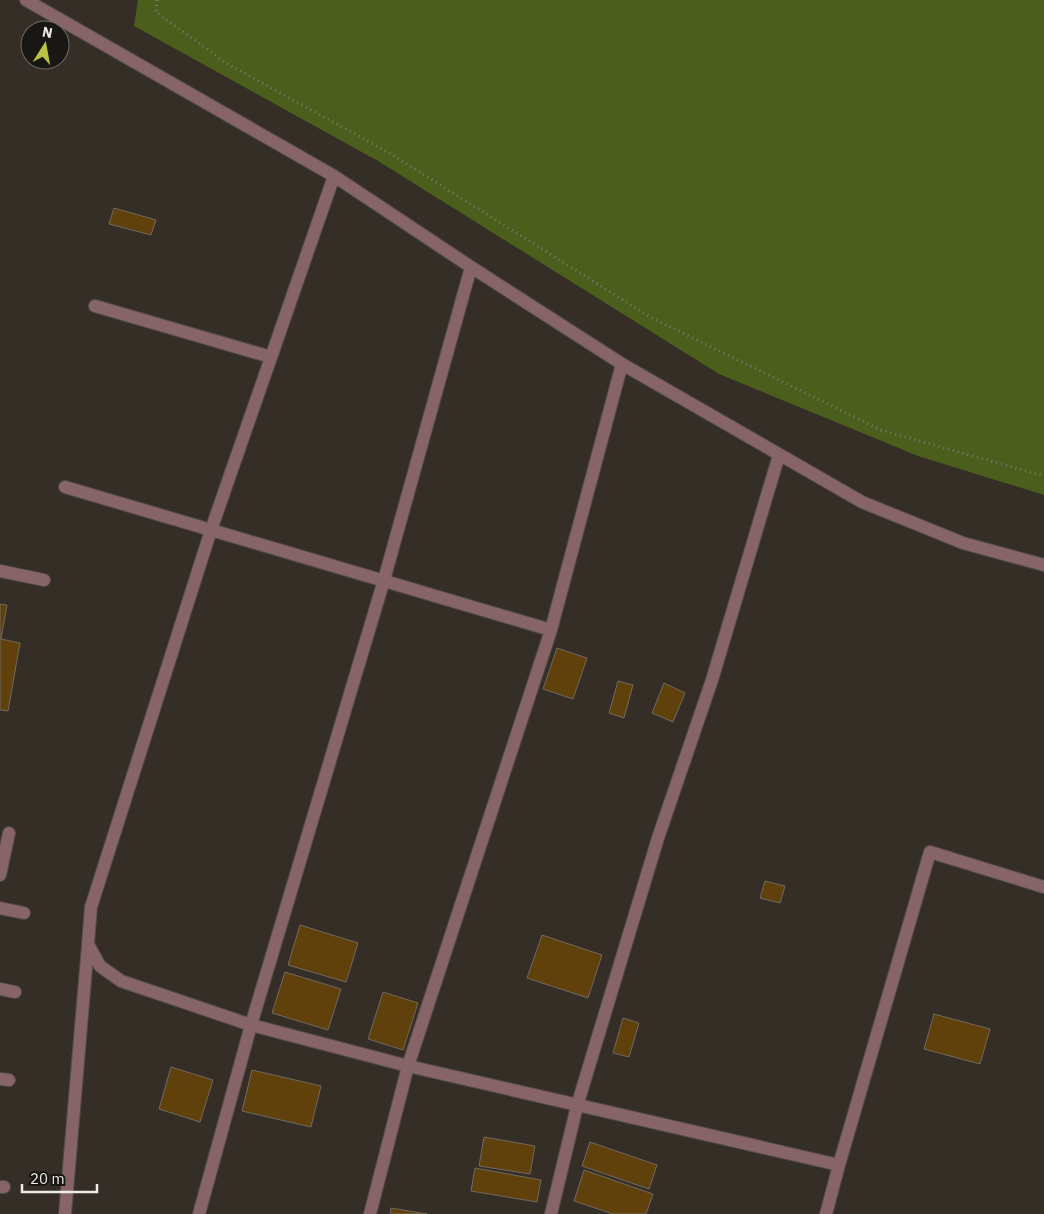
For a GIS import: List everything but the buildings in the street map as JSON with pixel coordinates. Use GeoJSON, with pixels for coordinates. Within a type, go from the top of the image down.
{"type":"FeatureCollection","features":[{"type":"Feature","properties":{"kind":"street"},"geometry":{"type":"LineString","coordinates":[[26,0],[334,176],[622,364],[862,502],[963,543],[1044,566]]}},
{"type":"Feature","properties":{"kind":"street"},"geometry":{"type":"LineString","coordinates":[[65,1214],[91,907],[211,530],[334,176]]}},
{"type":"Feature","properties":{"kind":"street"},"geometry":{"type":"LineString","coordinates":[[199,1214],[251,1025],[384,580],[471,267]]}},
{"type":"Feature","properties":{"kind":"street"},"geometry":{"type":"LineString","coordinates":[[95,306],[271,358]]}},
{"type":"Feature","properties":{"kind":"street"},"geometry":{"type":"LineString","coordinates":[[370,1214],[408,1066],[551,630],[622,364]]}},
{"type":"Feature","properties":{"kind":"street"},"geometry":{"type":"LineString","coordinates":[[551,1214],[577,1106],[658,838],[712,680],[780,455]]}},
{"type":"Feature","properties":{"kind":"street"},"geometry":{"type":"LineString","coordinates":[[65,487],[551,630]]}},
{"type":"Feature","properties":{"kind":"street"},"geometry":{"type":"LineString","coordinates":[[0,571],[44,580]]}},
{"type":"Feature","properties":{"kind":"street"},"geometry":{"type":"LineString","coordinates":[[0,875],[9,833]]}},
{"type":"Feature","properties":{"kind":"street"},"geometry":{"type":"LineString","coordinates":[[826,1214],[930,852],[1043,883]]}},
{"type":"Feature","properties":{"kind":"street"},"geometry":{"type":"LineString","coordinates":[[0,908],[24,913]]}},
{"type":"Feature","properties":{"kind":"street"},"geometry":{"type":"LineString","coordinates":[[90,922],[88,944],[100,966],[121,981],[251,1025],[408,1066],[839,1165]]}},
{"type":"Feature","properties":{"kind":"street"},"geometry":{"type":"LineString","coordinates":[[0,989],[15,992]]}},
{"type":"Feature","properties":{"kind":"path"},"geometry":{"type":"LineString","coordinates":[[157,0],[156,12],[226,63],[391,154],[650,317],[881,430],[1044,476]]}},
{"type":"Feature","properties":{"kind":"green space"},"geometry":{"type":"Polygon","coordinates":[[[138,0],[1044,0],[1044,495],[918,456],[719,374],[378,161],[134,26],[138,0]]]}}]}
